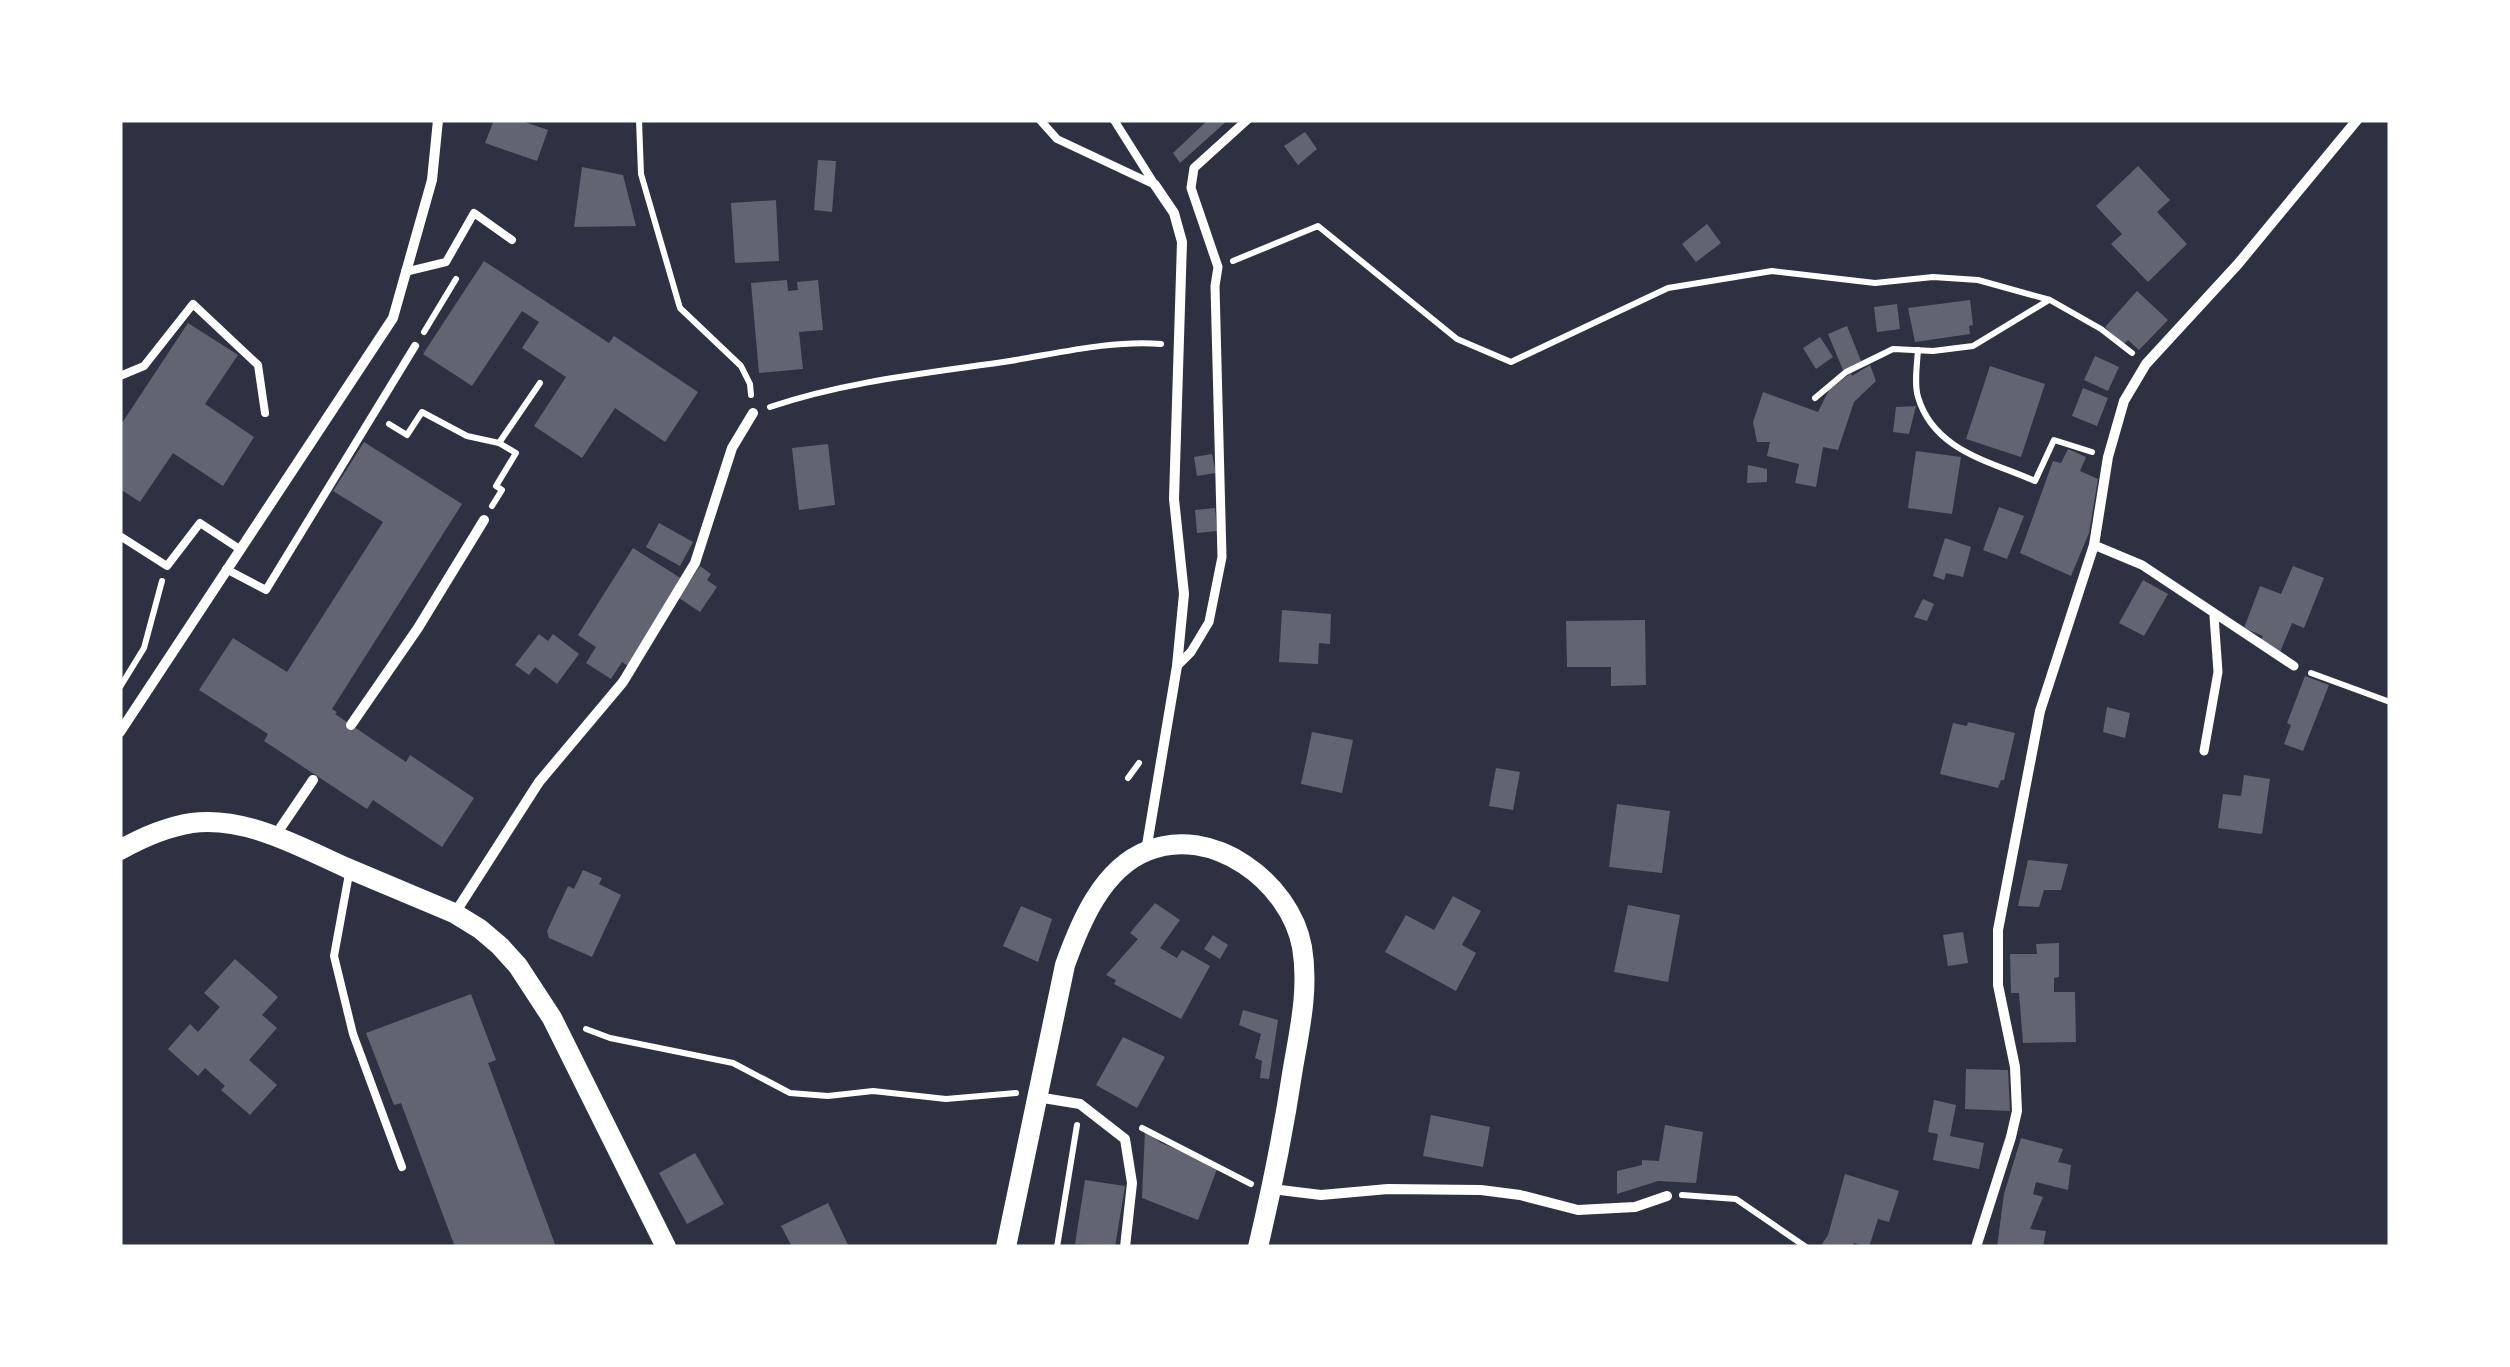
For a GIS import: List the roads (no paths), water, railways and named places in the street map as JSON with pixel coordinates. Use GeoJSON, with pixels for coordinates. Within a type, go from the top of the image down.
{"type":"FeatureCollection","features":[{"type":"Feature","properties":{"kind":"main road"},"geometry":{"type":"LineString","coordinates":[[120,850],[151,834],[196,822],[236,826],[275,836],[480,929],[518,966],[552,1018],[666,1247]]}},
{"type":"Feature","properties":{"kind":"main road"},"geometry":{"type":"LineString","coordinates":[[1006,1247],[1064,965],[1080,926],[1108,882],[1146,851],[1192,846],[1243,862],[1276,889],[1292,916],[1301,944],[1305,980],[1272,1189],[1258,1247]]}},
{"type":"Feature","properties":{"kind":"street"},"geometry":{"type":"LineString","coordinates":[[120,732],[392,318],[432,180],[438,120]]}},
{"type":"Feature","properties":{"kind":"street"},"geometry":{"type":"LineString","coordinates":[[1177,666],[1191,652],[1209,622],[1222,557],[1215,286],[1218,267],[1190,188],[1190,178],[1194,168],[1247,120]]}},
{"type":"Feature","properties":{"kind":"street"},"geometry":{"type":"LineString","coordinates":[[1976,1247],[2017,1111],[2014,1067],[1998,986],[1998,930],[2040,711],[2094,544],[2108,458],[2124,401],[2146,364],[2264,234],[2357,120]]}},
{"type":"Feature","properties":{"kind":"street"},"geometry":{"type":"LineString","coordinates":[[1146,851],[1177,666],[1184,594],[1174,499],[1182,242],[1174,213],[1156,185]]}},
{"type":"Feature","properties":{"kind":"street"},"geometry":{"type":"LineString","coordinates":[[454,914],[539,782],[622,682],[694,564],[732,448],[752,414]]}},
{"type":"Feature","properties":{"kind":"street"},"geometry":{"type":"LineString","coordinates":[[351,725],[418,628],[484,520]]}},
{"type":"Feature","properties":{"kind":"street"},"geometry":{"type":"LineString","coordinates":[[2094,544],[2142,566],[2294,666]]}},
{"type":"Feature","properties":{"kind":"street"},"geometry":{"type":"LineString","coordinates":[[2204,750],[2218,672],[2214,616]]}},
{"type":"Feature","properties":{"kind":"street"},"geometry":{"type":"LineString","coordinates":[[275,836],[314,780]]}},
{"type":"Feature","properties":{"kind":"street"},"geometry":{"type":"LineString","coordinates":[[1036,1096],[1080,1104],[1125,1139],[1132,1184],[1125,1247]]}},
{"type":"Feature","properties":{"kind":"street"},"geometry":{"type":"LineString","coordinates":[[1272,1189],[1321,1196],[1388,1189],[1481,1190],[1578,1210],[1635,1207],[1666,1196]]}},
{"type":"Feature","properties":{"kind":"lane"},"geometry":{"type":"LineString","coordinates":[[1040,120],[1057,139],[1156,185]]}},
{"type":"Feature","properties":{"kind":"lane"},"geometry":{"type":"LineString","coordinates":[[1114,120],[1156,185]]}},
{"type":"Feature","properties":{"kind":"lane"},"geometry":{"type":"LineString","coordinates":[[405,272],[446,262],[474,213],[512,240]]}},
{"type":"Feature","properties":{"kind":"lane"},"geometry":{"type":"LineString","coordinates":[[120,376],[144,366],[193,304],[258,365],[265,413]]}},
{"type":"Feature","properties":{"kind":"lane"},"geometry":{"type":"LineString","coordinates":[[226,569],[266,590],[415,346]]}},
{"type":"Feature","properties":{"kind":"lane"},"geometry":{"type":"LineString","coordinates":[[120,536],[166,566],[200,523],[238,548]]}},
{"type":"Feature","properties":{"kind":"lane"},"geometry":{"type":"LineString","coordinates":[[350,869],[334,956],[353,1034],[402,1167]]}}]}
